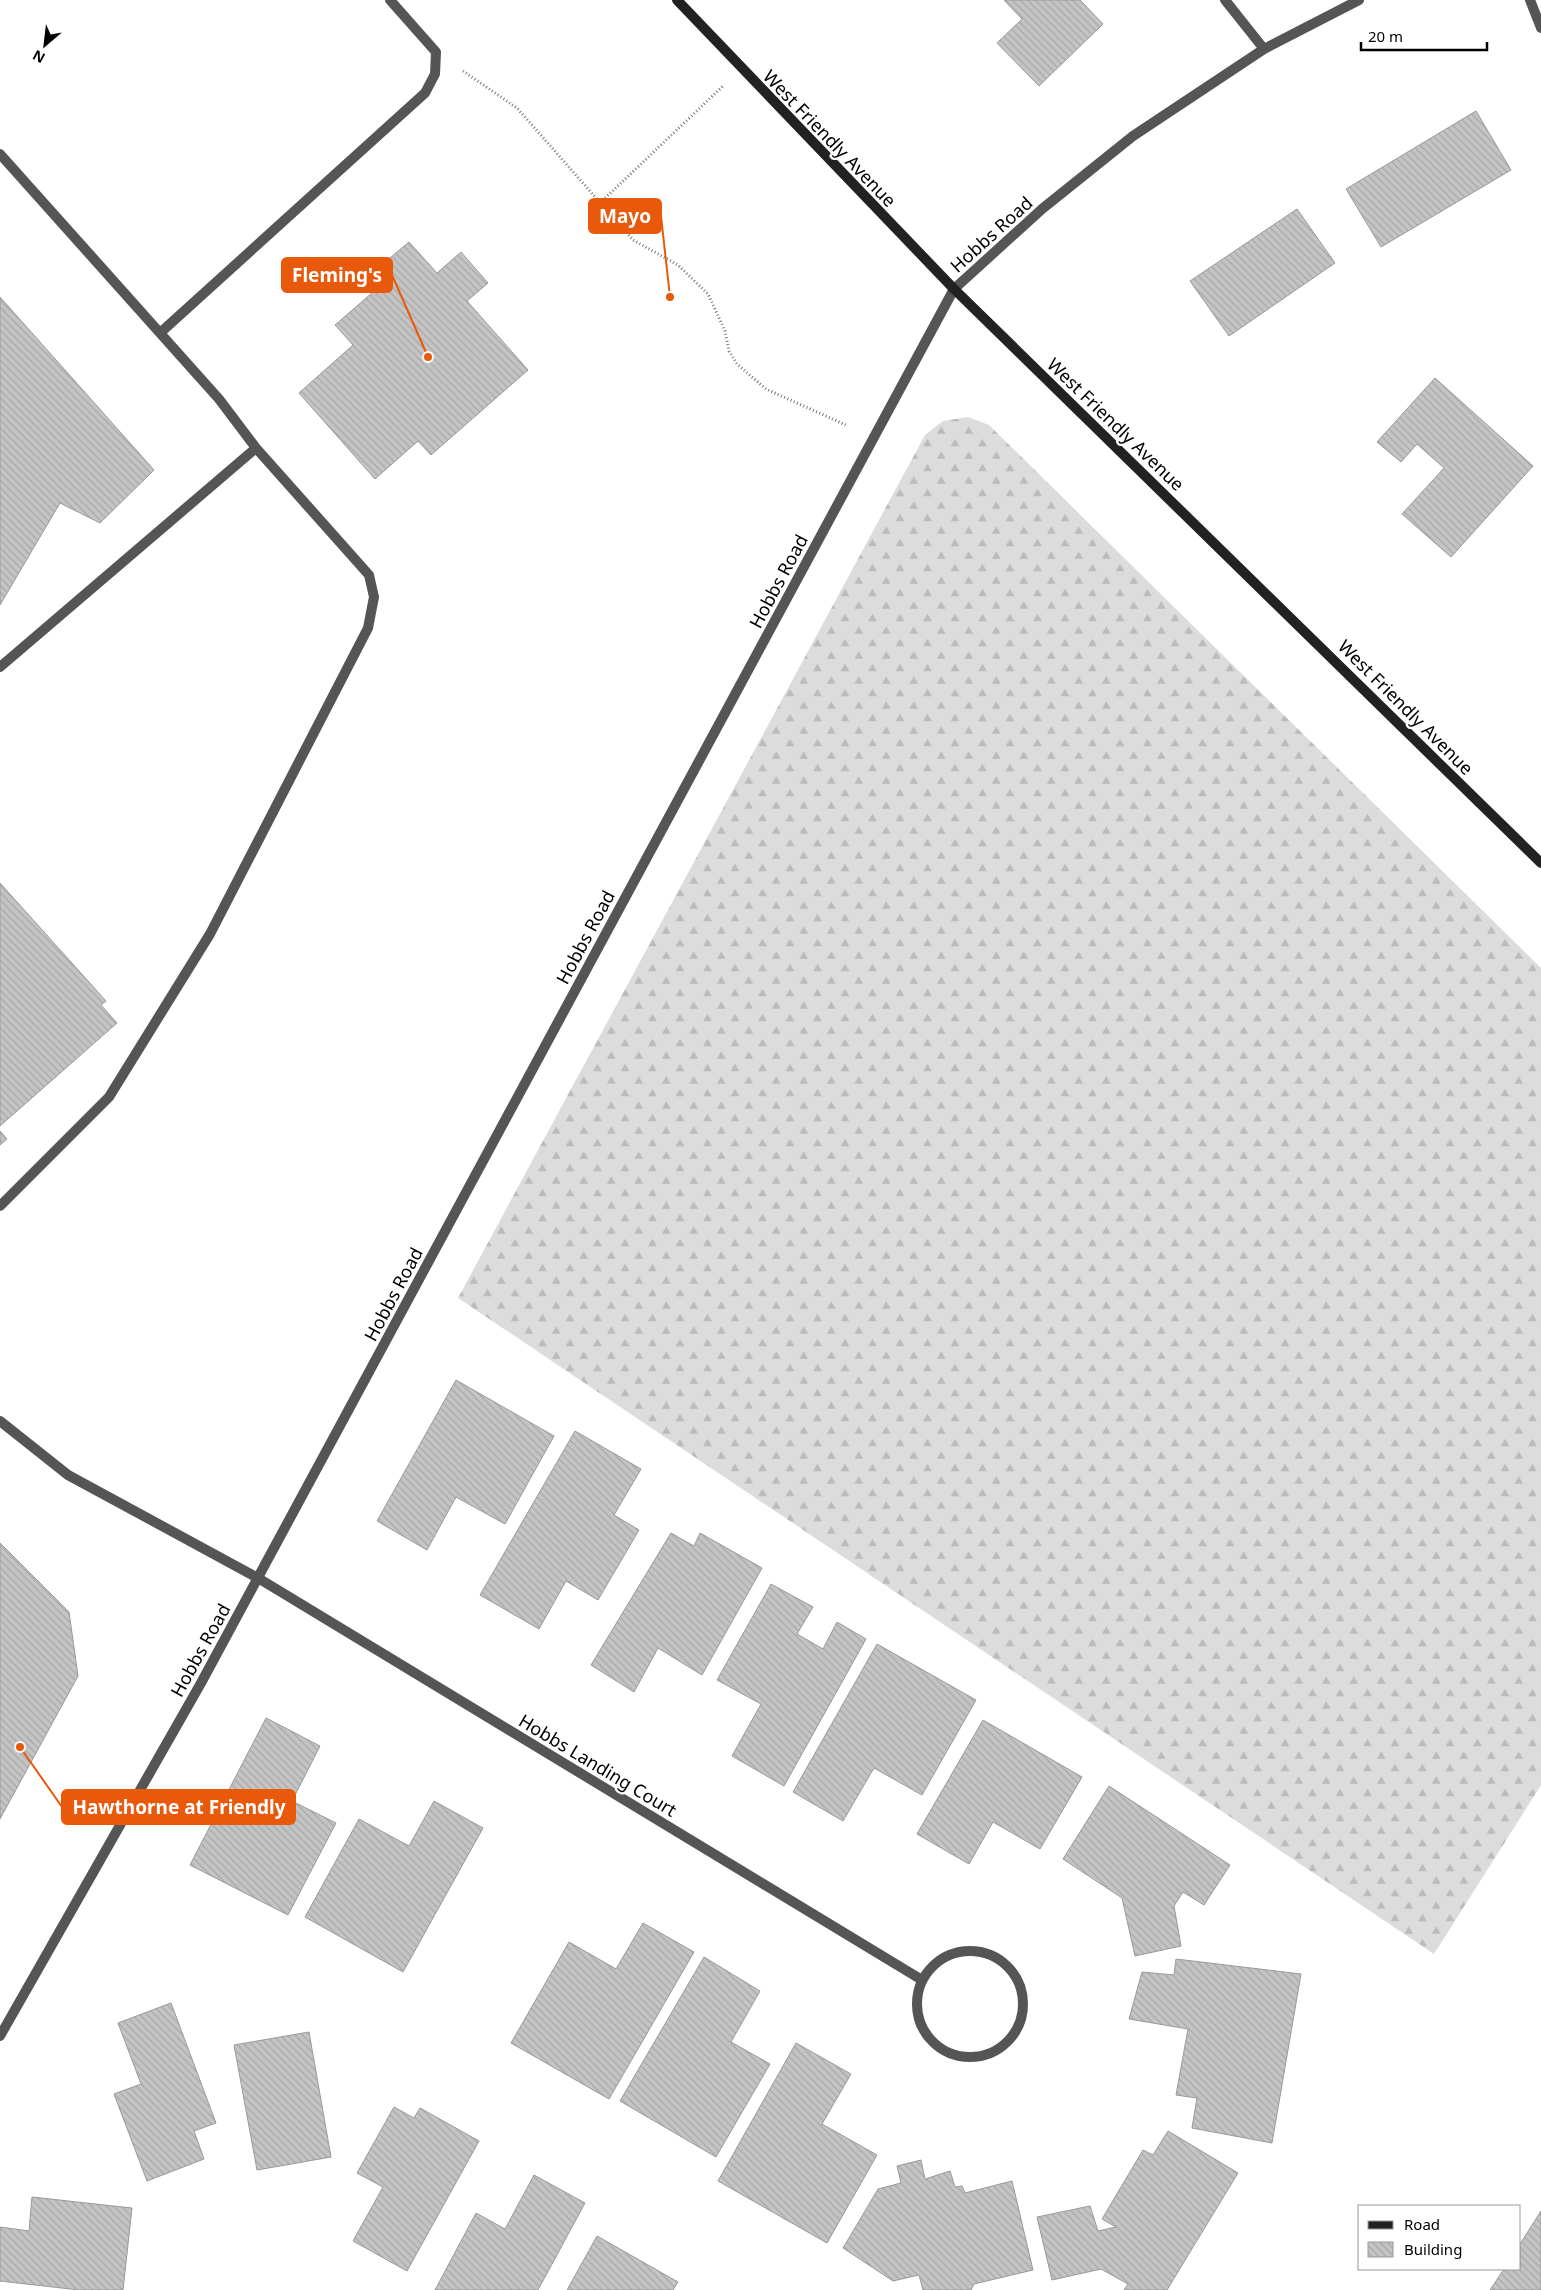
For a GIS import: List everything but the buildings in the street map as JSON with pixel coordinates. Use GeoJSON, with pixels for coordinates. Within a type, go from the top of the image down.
{"type":"FeatureCollection","features":[{"type":"Feature","properties":{"kind":"main road","name":"West Friendly Avenue"},"geometry":{"type":"LineString","coordinates":[[677,0],[741,69],[954,289],[1541,863]]}},
{"type":"Feature","properties":{"kind":"street"},"geometry":{"type":"LineString","coordinates":[[160,332],[425,93],[435,74],[436,52],[390,0]]}},
{"type":"Feature","properties":{"kind":"street"},"geometry":{"type":"LineString","coordinates":[[1225,0],[1264,49]]}},
{"type":"Feature","properties":{"kind":"street","name":"Hobbs Road"},"geometry":{"type":"LineString","coordinates":[[0,2036],[201,1683],[954,289],[1042,208],[1133,136],[1264,49],[1359,0]]}},
{"type":"Feature","properties":{"kind":"street"},"geometry":{"type":"LineString","coordinates":[[1530,0],[1541,28]]}},
{"type":"Feature","properties":{"kind":"street"},"geometry":{"type":"LineString","coordinates":[[0,154],[219,399],[256,448],[369,575],[374,596],[368,628],[210,934],[109,1097],[0,1206]]}},
{"type":"Feature","properties":{"kind":"street"},"geometry":{"type":"LineString","coordinates":[[0,667],[256,448]]}},
{"type":"Feature","properties":{"kind":"street","name":"Hobbs Landing Court"},"geometry":{"type":"LineString","coordinates":[[0,1421],[68,1475],[258,1578],[922,1980]]}},
{"type":"Feature","properties":{"kind":"street"},"geometry":{"type":"LineString","coordinates":[[965,1951],[983,1952],[999,1959],[1012,1971],[1021,1987],[1024,2005],[1020,2022],[1012,2038],[999,2049],[983,2056],[965,2058],[949,2053],[934,2043],[923,2030],[918,2014],[917,1997],[922,1980],[933,1966],[947,1956],[965,1951]]}},
{"type":"Feature","properties":{"kind":"path"},"geometry":{"type":"LineString","coordinates":[[436,52],[517,108],[633,240],[678,265],[708,294],[725,331],[729,351],[737,364],[766,389],[873,438]]}},
{"type":"Feature","properties":{"kind":"path"},"geometry":{"type":"LineString","coordinates":[[600,203],[741,69]]}},
{"type":"Feature","properties":{"kind":"green space"},"geometry":{"type":"Polygon","coordinates":[[[968,417],[989,425],[1541,968],[1541,1785],[1434,1954],[458,1298],[925,435],[943,421],[968,417]]]}},
{"type":"Feature","properties":{"kind":"place","name":"Mayo"},"geometry":{"type":"Point","coordinates":[670,297]}},
{"type":"Feature","properties":{"kind":"place","name":"Fleming's"},"geometry":{"type":"Point","coordinates":[428,357]}},
{"type":"Feature","properties":{"kind":"place","name":"Hawthorne at Friendly"},"geometry":{"type":"Point","coordinates":[20,1747]}}]}
